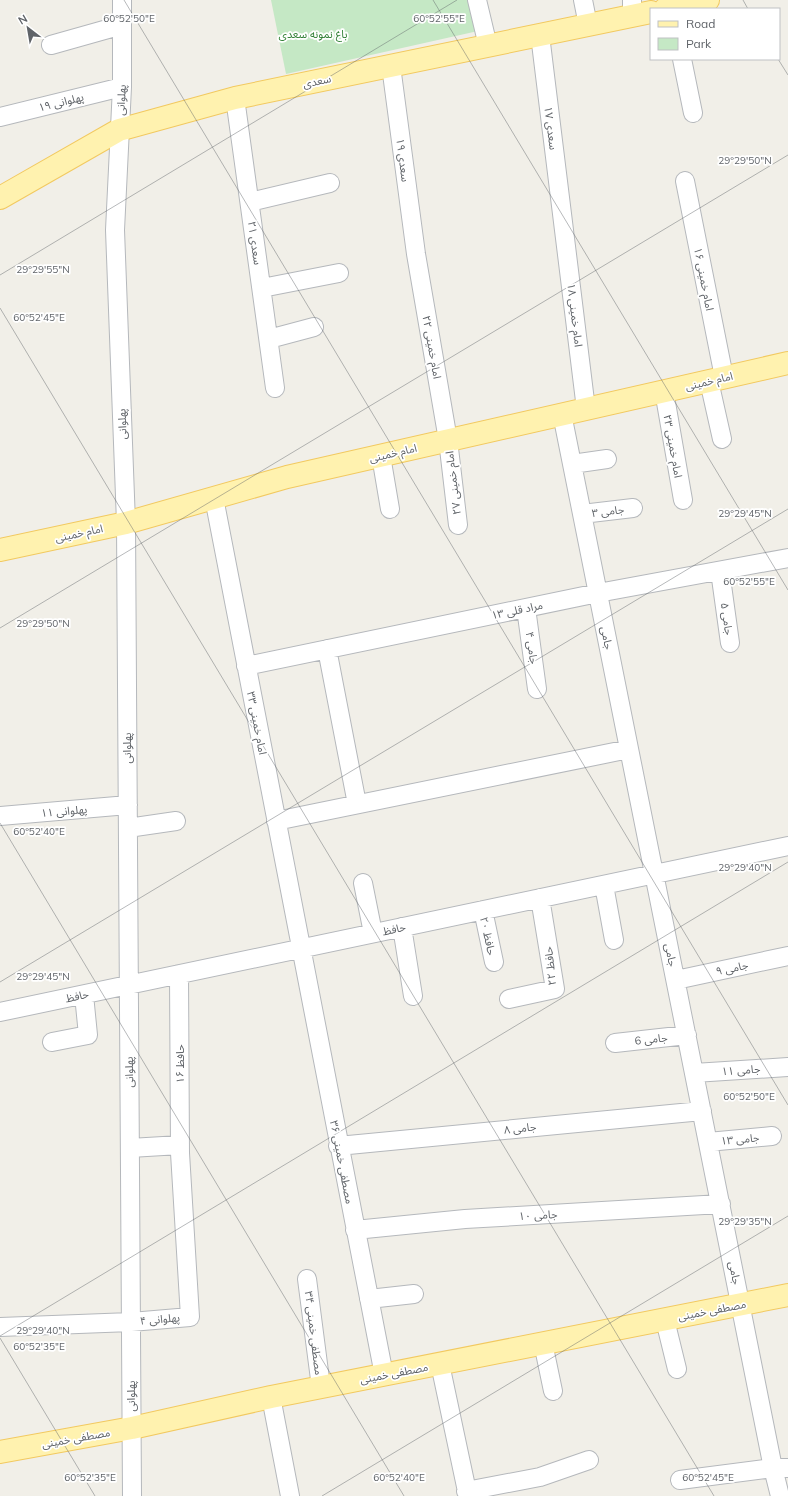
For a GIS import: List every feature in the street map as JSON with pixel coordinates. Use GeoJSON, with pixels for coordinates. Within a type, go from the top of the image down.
{"type":"FeatureCollection","features":[{"type":"Feature","properties":{"kind":"main road","name":"سعدی"},"geometry":{"type":"LineString","coordinates":[[660,8],[708,0]]}},
{"type":"Feature","properties":{"kind":"main road","name":"سعدی"},"geometry":{"type":"LineString","coordinates":[[0,198],[119,130],[235,98],[588,25],[650,10]]}},
{"type":"Feature","properties":{"kind":"main road","name":"امام خمینی"},"geometry":{"type":"LineString","coordinates":[[0,550],[126,522],[287,477],[788,363]]}},
{"type":"Feature","properties":{"kind":"main road","name":"مصطفی خمینی"},"geometry":{"type":"LineString","coordinates":[[0,1452],[132,1428],[271,1397],[788,1295]]}},
{"type":"Feature","properties":{"kind":"street","name":"پهلوانی"},"geometry":{"type":"LineString","coordinates":[[122,0],[122,86],[115,230],[126,522],[132,1496]]}},
{"type":"Feature","properties":{"kind":"street"},"geometry":{"type":"LineString","coordinates":[[477,0],[488,46]]}},
{"type":"Feature","properties":{"kind":"street"},"geometry":{"type":"LineString","coordinates":[[583,0],[588,25]]}},
{"type":"Feature","properties":{"kind":"street"},"geometry":{"type":"LineString","coordinates":[[51,45],[122,25]]}},
{"type":"Feature","properties":{"kind":"street","name":"سعدی ۱۷"},"geometry":{"type":"LineString","coordinates":[[540,35],[563,222]]}},
{"type":"Feature","properties":{"kind":"street"},"geometry":{"type":"LineString","coordinates":[[682,60],[693,113]]}},
{"type":"Feature","properties":{"kind":"street","name":"سعدی ۱۹"},"geometry":{"type":"LineString","coordinates":[[391,66],[416,254]]}},
{"type":"Feature","properties":{"kind":"street","name":"پهلوانی ۱۹"},"geometry":{"type":"LineString","coordinates":[[0,118],[122,86]]}},
{"type":"Feature","properties":{"kind":"street","name":"سعدی ۲۱"},"geometry":{"type":"LineString","coordinates":[[235,98],[275,388]]}},
{"type":"Feature","properties":{"kind":"street","name":"امام خمینی ۱۶"},"geometry":{"type":"LineString","coordinates":[[685,181],[716,379],[722,438]]}},
{"type":"Feature","properties":{"kind":"street"},"geometry":{"type":"LineString","coordinates":[[250,202],[330,183]]}},
{"type":"Feature","properties":{"kind":"street","name":"امام خمینی ۱۸"},"geometry":{"type":"LineString","coordinates":[[563,222],[586,409]]}},
{"type":"Feature","properties":{"kind":"street","name":"امام خمینی ۲۲"},"geometry":{"type":"LineString","coordinates":[[416,254],[448,440]]}},
{"type":"Feature","properties":{"kind":"street"},"geometry":{"type":"LineString","coordinates":[[262,288],[339,274]]}},
{"type":"Feature","properties":{"kind":"street"},"geometry":{"type":"LineString","coordinates":[[268,339],[314,327]]}},
{"type":"Feature","properties":{"kind":"street","name":"امام خمینی ۲۳"},"geometry":{"type":"LineString","coordinates":[[664,391],[683,500]]}},
{"type":"Feature","properties":{"kind":"street","name":"جامی"},"geometry":{"type":"LineString","coordinates":[[562,414],[741,1305],[780,1468],[780,1496]]}},
{"type":"Feature","properties":{"kind":"street","name":"امام خمینی ۲۷"},"geometry":{"type":"LineString","coordinates":[[448,440],[458,525]]}},
{"type":"Feature","properties":{"kind":"street"},"geometry":{"type":"LineString","coordinates":[[381,456],[390,509]]}},
{"type":"Feature","properties":{"kind":"street"},"geometry":{"type":"LineString","coordinates":[[572,464],[607,459]]}},
{"type":"Feature","properties":{"kind":"street","name":"امام خمینی ۳۳"},"geometry":{"type":"LineString","coordinates":[[214,498],[301,949]]}},
{"type":"Feature","properties":{"kind":"street","name":"جامی ۳"},"geometry":{"type":"LineString","coordinates":[[582,514],[633,508]]}},
{"type":"Feature","properties":{"kind":"street","name":"مراد قلی ۱۳"},"geometry":{"type":"LineString","coordinates":[[246,666],[598,593],[788,558]]}},
{"type":"Feature","properties":{"kind":"street","name":"جامی ۵"},"geometry":{"type":"LineString","coordinates":[[720,571],[730,643]]}},
{"type":"Feature","properties":{"kind":"street","name":"جامی ۴"},"geometry":{"type":"LineString","coordinates":[[526,608],[537,689]]}},
{"type":"Feature","properties":{"kind":"street"},"geometry":{"type":"LineString","coordinates":[[327,649],[357,804]]}},
{"type":"Feature","properties":{"kind":"street"},"geometry":{"type":"LineString","coordinates":[[276,821],[629,749]]}},
{"type":"Feature","properties":{"kind":"street","name":"پهلوانی ۱۱"},"geometry":{"type":"LineString","coordinates":[[0,816],[128,805]]}},
{"type":"Feature","properties":{"kind":"street"},"geometry":{"type":"LineString","coordinates":[[128,828],[176,822]]}},
{"type":"Feature","properties":{"kind":"street","name":"حافظ"},"geometry":{"type":"LineString","coordinates":[[0,1012],[788,846]]}},
{"type":"Feature","properties":{"kind":"street"},"geometry":{"type":"LineString","coordinates":[[363,883],[373,933]]}},
{"type":"Feature","properties":{"kind":"street"},"geometry":{"type":"LineString","coordinates":[[604,885],[614,940]]}},
{"type":"Feature","properties":{"kind":"street","name":"حافظ ۲۲"},"geometry":{"type":"LineString","coordinates":[[509,999],[554,989],[540,898]]}},
{"type":"Feature","properties":{"kind":"street","name":"حافظ ۲۰"},"geometry":{"type":"LineString","coordinates":[[483,910],[494,962]]}},
{"type":"Feature","properties":{"kind":"street"},"geometry":{"type":"LineString","coordinates":[[402,928],[413,996]]}},
{"type":"Feature","properties":{"kind":"street","name":"مصطفی خمینی ۳۶"},"geometry":{"type":"LineString","coordinates":[[301,949],[338,1146],[384,1375]]}},
{"type":"Feature","properties":{"kind":"street","name":"جامی ۹"},"geometry":{"type":"LineString","coordinates":[[676,980],[788,956]]}},
{"type":"Feature","properties":{"kind":"street","name":"حافظ ۱۶"},"geometry":{"type":"LineString","coordinates":[[180,974],[180,1149],[190,1317]]}},
{"type":"Feature","properties":{"kind":"street"},"geometry":{"type":"LineString","coordinates":[[52,1042],[88,1035],[84,995]]}},
{"type":"Feature","properties":{"kind":"street","name":"جامی 6"},"geometry":{"type":"LineString","coordinates":[[615,1042],[687,1034]]}},
{"type":"Feature","properties":{"kind":"street","name":"جامی ۱۱"},"geometry":{"type":"LineString","coordinates":[[694,1073],[788,1067]]}},
{"type":"Feature","properties":{"kind":"street","name":"جامی ۸"},"geometry":{"type":"LineString","coordinates":[[338,1146],[702,1111]]}},
{"type":"Feature","properties":{"kind":"street","name":"جامی ۱۳"},"geometry":{"type":"LineString","coordinates":[[708,1142],[772,1136]]}},
{"type":"Feature","properties":{"kind":"street"},"geometry":{"type":"LineString","coordinates":[[130,1148],[180,1149]]}},
{"type":"Feature","properties":{"kind":"street","name":"جامی ۱۰"},"geometry":{"type":"LineString","coordinates":[[355,1230],[465,1219],[721,1204]]}},
{"type":"Feature","properties":{"kind":"street","name":"مصطفی خمینی ۳۴"},"geometry":{"type":"LineString","coordinates":[[308,1279],[321,1387]]}},
{"type":"Feature","properties":{"kind":"street"},"geometry":{"type":"LineString","coordinates":[[369,1299],[414,1294]]}},
{"type":"Feature","properties":{"kind":"street","name":"پهلوانی ۴"},"geometry":{"type":"LineString","coordinates":[[0,1327],[131,1322],[190,1317]]}},
{"type":"Feature","properties":{"kind":"street"},"geometry":{"type":"LineString","coordinates":[[665,1320],[677,1369]]}},
{"type":"Feature","properties":{"kind":"street"},"geometry":{"type":"LineString","coordinates":[[543,1344],[552,1391]]}},
{"type":"Feature","properties":{"kind":"street"},"geometry":{"type":"LineString","coordinates":[[440,1364],[467,1494],[540,1477],[589,1460]]}},
{"type":"Feature","properties":{"kind":"street"},"geometry":{"type":"LineString","coordinates":[[271,1397],[290,1496]]}},
{"type":"Feature","properties":{"kind":"street"},"geometry":{"type":"LineString","coordinates":[[680,1480],[780,1468]]}},
{"type":"Feature","properties":{"kind":"green space","name":"باغ نمونه سعدی"},"geometry":{"type":"Polygon","coordinates":[[[271,0],[471,0],[478,31],[286,74],[271,0]]]}}]}
